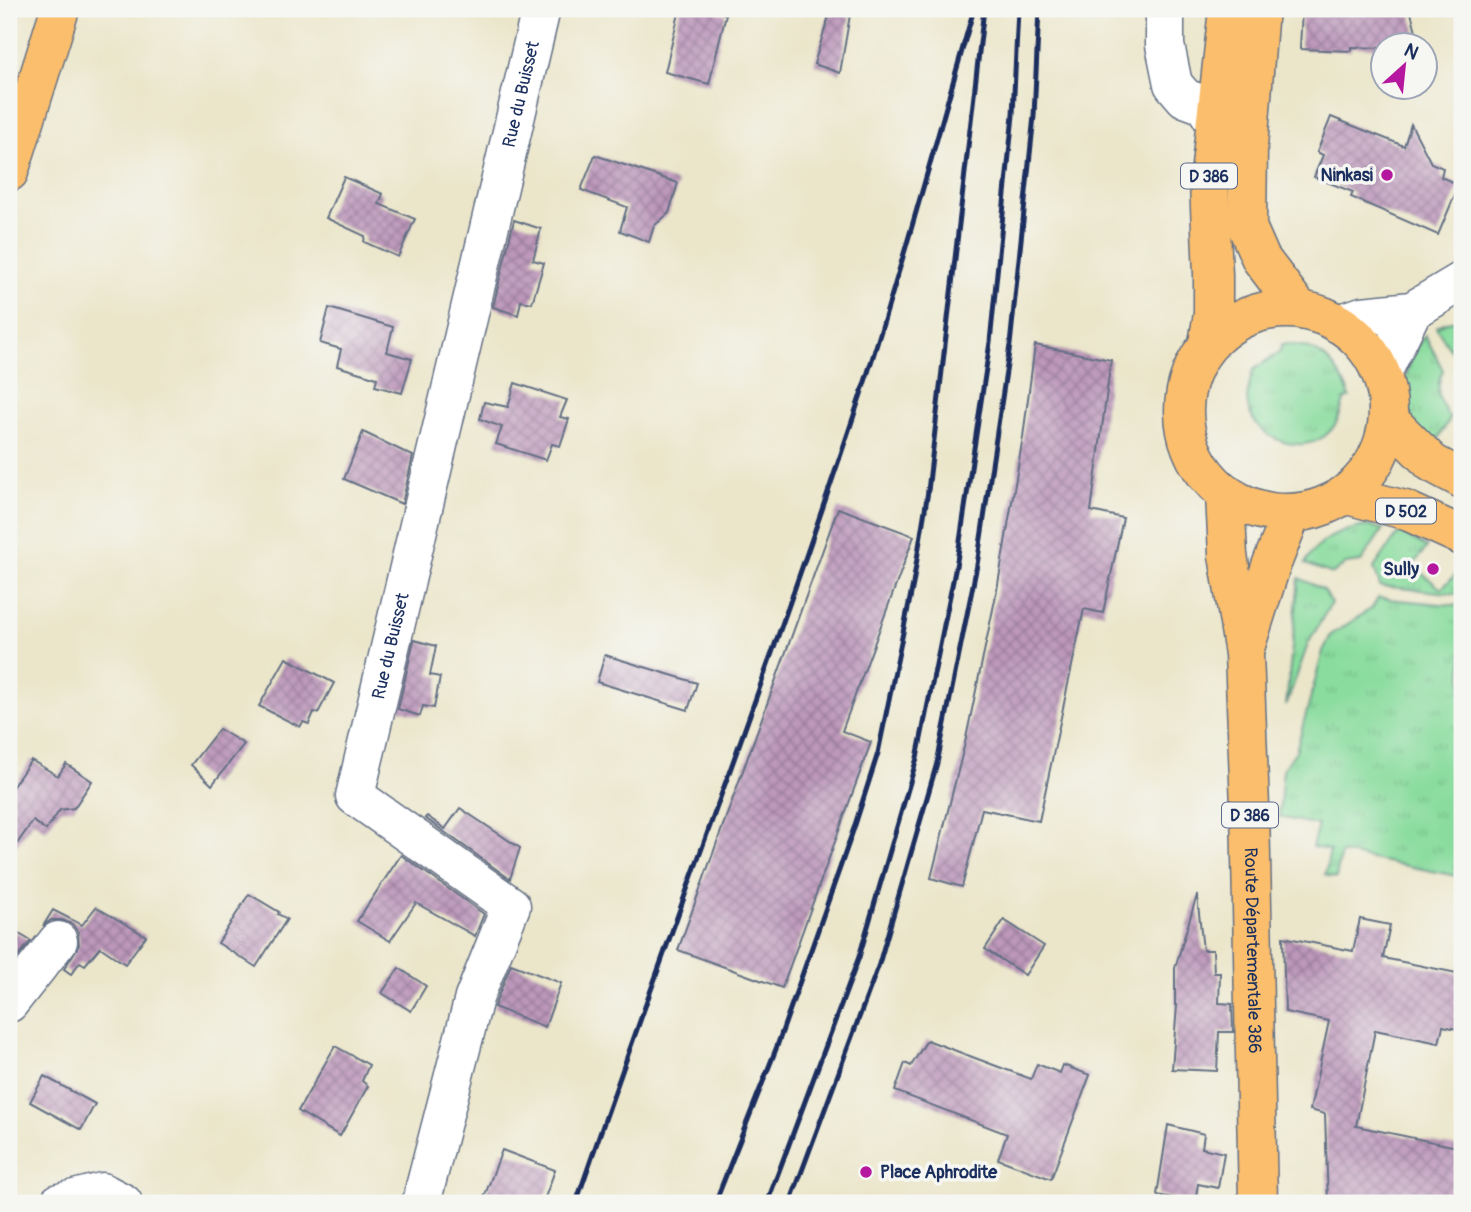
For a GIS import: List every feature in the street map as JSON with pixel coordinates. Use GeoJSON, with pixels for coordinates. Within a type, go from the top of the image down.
{"type":"FeatureCollection","features":[{"type":"Feature","properties":{"kind":"main road"},"geometry":{"type":"LineString","coordinates":[[9,172],[60,9]]}},
{"type":"Feature","properties":{"kind":"main road","name":"D 386"},"geometry":{"type":"LineString","coordinates":[[1208,343],[1213,314],[1209,184],[1228,9]]}},
{"type":"Feature","properties":{"kind":"main road","name":"D 386"},"geometry":{"type":"LineString","coordinates":[[1247,227],[1248,147],[1258,9]]}},
{"type":"Feature","properties":{"kind":"main road","name":"D 386"},"geometry":{"type":"LineString","coordinates":[[1215,122],[1247,227],[1261,259],[1299,309]]}},
{"type":"Feature","properties":{"kind":"main road"},"geometry":{"type":"LineString","coordinates":[[1299,309],[1322,315],[1339,324],[1366,346],[1382,373],[1388,397],[1389,420],[1382,449],[1368,474],[1347,495],[1321,508],[1291,515],[1256,510],[1224,495],[1201,470],[1186,439],[1182,405],[1190,372],[1208,343],[1234,322],[1265,310],[1299,309]]}},
{"type":"Feature","properties":{"kind":"main road"},"geometry":{"type":"LineString","coordinates":[[1389,420],[1432,464],[1462,479]]}},
{"type":"Feature","properties":{"kind":"main road","name":"Route Départementale 386"},"geometry":{"type":"LineString","coordinates":[[1224,495],[1228,555],[1244,654],[1258,1203]]}},
{"type":"Feature","properties":{"kind":"main road","name":"D 502"},"geometry":{"type":"LineString","coordinates":[[1347,495],[1405,510],[1462,536]]}},
{"type":"Feature","properties":{"kind":"main road","name":"Route Départementale 386"},"geometry":{"type":"LineString","coordinates":[[1244,654],[1271,566],[1291,515]]}},
{"type":"Feature","properties":{"kind":"street","name":"Rue du Buisset"},"geometry":{"type":"LineString","coordinates":[[421,1203],[474,998],[511,906],[355,796],[541,9]]}},
{"type":"Feature","properties":{"kind":"street"},"geometry":{"type":"LineString","coordinates":[[1165,9],[1165,45],[1173,84],[1185,98],[1204,105],[1215,122]]}},
{"type":"Feature","properties":{"kind":"street"},"geometry":{"type":"LineString","coordinates":[[1339,324],[1362,316],[1412,311],[1462,281]]}},
{"type":"Feature","properties":{"kind":"street"},"geometry":{"type":"LineString","coordinates":[[1382,373],[1412,311]]}},
{"type":"Feature","properties":{"kind":"street"},"geometry":{"type":"LineString","coordinates":[[9,1003],[58,942]]}},
{"type":"Feature","properties":{"kind":"street"},"geometry":{"type":"LineString","coordinates":[[59,1203],[102,1192],[123,1203]]}},
{"type":"Feature","properties":{"kind":"green space"},"geometry":{"type":"Polygon","coordinates":[[[1462,321],[1462,367],[1436,327],[1462,321]]]}},
{"type":"Feature","properties":{"kind":"green space"},"geometry":{"type":"Polygon","coordinates":[[[1425,335],[1443,370],[1439,396],[1450,419],[1433,447],[1412,419],[1405,395],[1410,363],[1425,335]]]}},
{"type":"Feature","properties":{"kind":"green space"},"geometry":{"type":"Polygon","coordinates":[[[1282,344],[1307,348],[1325,358],[1340,375],[1350,397],[1344,400],[1334,427],[1319,440],[1304,444],[1274,438],[1252,417],[1248,403],[1252,373],[1255,368],[1280,352],[1282,344]]]}},
{"type":"Feature","properties":{"kind":"green space"},"geometry":{"type":"Polygon","coordinates":[[[1367,526],[1383,529],[1361,562],[1346,564],[1333,574],[1305,564],[1316,548],[1331,537],[1367,526]]]}},
{"type":"Feature","properties":{"kind":"green space"},"geometry":{"type":"Polygon","coordinates":[[[1399,532],[1427,547],[1413,565],[1441,589],[1455,575],[1462,581],[1459,594],[1380,586],[1374,568],[1399,532]]]}},
{"type":"Feature","properties":{"kind":"green space"},"geometry":{"type":"Polygon","coordinates":[[[1299,578],[1324,590],[1331,603],[1308,644],[1286,706],[1299,578]]]}},
{"type":"Feature","properties":{"kind":"green space"},"geometry":{"type":"Polygon","coordinates":[[[1378,598],[1462,606],[1462,877],[1341,853],[1336,878],[1325,875],[1330,850],[1312,847],[1318,825],[1279,817],[1283,769],[1296,751],[1323,651],[1331,635],[1372,608],[1378,598]]]}},
{"type":"Feature","properties":{"kind":"building"},"geometry":{"type":"Polygon","coordinates":[[[680,9],[705,9],[726,14],[709,84],[665,72],[680,9]]]}},
{"type":"Feature","properties":{"kind":"building"},"geometry":{"type":"Polygon","coordinates":[[[831,9],[851,9],[840,73],[814,64],[831,9]]]}},
{"type":"Feature","properties":{"kind":"building"},"geometry":{"type":"Polygon","coordinates":[[[1302,9],[1410,9],[1416,32],[1370,32],[1370,48],[1351,47],[1351,51],[1300,49],[1302,9]]]}},
{"type":"Feature","properties":{"kind":"building"},"geometry":{"type":"Polygon","coordinates":[[[1331,117],[1404,146],[1411,124],[1431,163],[1443,168],[1441,177],[1459,185],[1438,235],[1351,197],[1353,192],[1314,177],[1323,155],[1317,152],[1331,117]]]}},
{"type":"Feature","properties":{"kind":"building"},"geometry":{"type":"Polygon","coordinates":[[[595,155],[678,183],[669,213],[654,226],[649,242],[620,231],[627,207],[581,190],[595,155]]]}},
{"type":"Feature","properties":{"kind":"building"},"geometry":{"type":"Polygon","coordinates":[[[344,177],[383,194],[379,204],[415,219],[398,257],[364,242],[365,236],[326,218],[344,177]]]}},
{"type":"Feature","properties":{"kind":"building"},"geometry":{"type":"Polygon","coordinates":[[[514,220],[541,229],[533,260],[544,263],[532,303],[521,301],[518,315],[493,307],[514,220]]]}},
{"type":"Feature","properties":{"kind":"building"},"geometry":{"type":"Polygon","coordinates":[[[329,308],[393,327],[387,352],[412,359],[402,393],[375,386],[377,378],[337,366],[341,349],[320,343],[329,308]]]}},
{"type":"Feature","properties":{"kind":"building"},"geometry":{"type":"Polygon","coordinates":[[[1035,345],[1111,360],[1091,511],[1123,518],[1103,613],[1084,609],[1039,821],[982,809],[962,887],[931,878],[965,743],[997,590],[1023,437],[1035,345]]]}},
{"type":"Feature","properties":{"kind":"building"},"geometry":{"type":"Polygon","coordinates":[[[515,383],[567,400],[560,417],[569,419],[560,446],[552,444],[546,460],[496,444],[502,427],[480,419],[484,402],[508,407],[515,383]]]}},
{"type":"Feature","properties":{"kind":"building"},"geometry":{"type":"Polygon","coordinates":[[[363,432],[413,456],[402,504],[344,479],[363,432]]]}},
{"type":"Feature","properties":{"kind":"building"},"geometry":{"type":"Polygon","coordinates":[[[838,508],[914,536],[842,731],[871,742],[782,988],[678,950],[838,508]]]}},
{"type":"Feature","properties":{"kind":"building"},"geometry":{"type":"Polygon","coordinates":[[[414,640],[436,646],[430,675],[440,677],[434,708],[423,706],[420,716],[398,709],[414,640]]]}},
{"type":"Feature","properties":{"kind":"building"},"geometry":{"type":"Polygon","coordinates":[[[605,655],[697,683],[688,710],[597,682],[605,655]]]}},
{"type":"Feature","properties":{"kind":"building"},"geometry":{"type":"Polygon","coordinates":[[[286,658],[334,683],[318,713],[314,712],[309,724],[303,722],[300,727],[259,706],[286,658]]]}},
{"type":"Feature","properties":{"kind":"building"},"geometry":{"type":"Polygon","coordinates":[[[219,729],[244,744],[212,785],[191,765],[219,729]]]}},
{"type":"Feature","properties":{"kind":"building"},"geometry":{"type":"Polygon","coordinates":[[[31,760],[58,776],[66,764],[92,781],[74,808],[60,810],[46,830],[33,821],[9,855],[9,792],[31,760]]]}},
{"type":"Feature","properties":{"kind":"building"},"geometry":{"type":"Polygon","coordinates":[[[460,808],[520,848],[510,879],[425,818],[427,816],[445,829],[460,808]]]}},
{"type":"Feature","properties":{"kind":"building"},"geometry":{"type":"Polygon","coordinates":[[[401,855],[484,914],[475,936],[416,903],[390,941],[357,921],[401,855]]]}},
{"type":"Feature","properties":{"kind":"building"},"geometry":{"type":"Polygon","coordinates":[[[249,894],[287,919],[256,967],[218,943],[249,894]]]}},
{"type":"Feature","properties":{"kind":"building"},"geometry":{"type":"Polygon","coordinates":[[[1197,895],[1203,950],[1213,950],[1214,973],[1220,973],[1219,1003],[1232,1004],[1233,1032],[1219,1032],[1217,1071],[1172,1069],[1177,1005],[1175,968],[1197,895]]]}},
{"type":"Feature","properties":{"kind":"building"},"geometry":{"type":"Polygon","coordinates":[[[96,907],[146,936],[125,964],[100,947],[85,965],[80,962],[71,974],[64,969],[79,945],[78,932],[72,924],[62,920],[51,920],[43,926],[53,910],[82,925],[96,907]]]}},
{"type":"Feature","properties":{"kind":"building"},"geometry":{"type":"Polygon","coordinates":[[[1360,919],[1390,925],[1383,958],[1462,974],[1462,1030],[1443,1026],[1439,1043],[1375,1030],[1356,1126],[1462,1148],[1462,1203],[1328,1203],[1325,1114],[1310,1110],[1329,1021],[1285,1012],[1283,937],[1353,951],[1360,919]]]}},
{"type":"Feature","properties":{"kind":"building"},"geometry":{"type":"Polygon","coordinates":[[[1004,920],[1044,946],[1025,975],[985,949],[1004,920]]]}},
{"type":"Feature","properties":{"kind":"building"},"geometry":{"type":"Polygon","coordinates":[[[9,928],[31,941],[9,968],[9,928]]]}},
{"type":"Feature","properties":{"kind":"building"},"geometry":{"type":"Polygon","coordinates":[[[511,964],[561,983],[545,1027],[494,1007],[511,964]]]}},
{"type":"Feature","properties":{"kind":"building"},"geometry":{"type":"Polygon","coordinates":[[[399,968],[426,986],[411,1011],[382,993],[399,968]]]}},
{"type":"Feature","properties":{"kind":"building"},"geometry":{"type":"Polygon","coordinates":[[[927,1040],[1031,1079],[1037,1064],[1060,1073],[1063,1065],[1090,1075],[1051,1179],[998,1159],[1007,1134],[895,1091],[905,1063],[911,1066],[927,1040]]]}},
{"type":"Feature","properties":{"kind":"building"},"geometry":{"type":"Polygon","coordinates":[[[335,1046],[369,1065],[362,1081],[368,1086],[340,1136],[298,1111],[335,1046]]]}},
{"type":"Feature","properties":{"kind":"building"},"geometry":{"type":"Polygon","coordinates":[[[44,1076],[95,1104],[81,1130],[30,1102],[44,1076]]]}},
{"type":"Feature","properties":{"kind":"building"},"geometry":{"type":"Polygon","coordinates":[[[1168,1125],[1204,1134],[1202,1148],[1224,1153],[1218,1188],[1198,1184],[1195,1202],[1157,1195],[1168,1125]]]}},
{"type":"Feature","properties":{"kind":"building"},"geometry":{"type":"Polygon","coordinates":[[[502,1150],[555,1170],[543,1203],[482,1203],[502,1150]]]}},
{"type":"Feature","properties":{"kind":"railway"},"geometry":{"type":"LineString","coordinates":[[576,1203],[862,391],[974,9]]}},
{"type":"Feature","properties":{"kind":"railway"},"geometry":{"type":"LineString","coordinates":[[715,1203],[776,1049],[878,753],[913,584],[928,491],[984,9]]}},
{"type":"Feature","properties":{"kind":"railway"},"geometry":{"type":"LineString","coordinates":[[767,1203],[859,957],[917,758],[957,561],[990,342],[1013,115],[1018,9]]}},
{"type":"Feature","properties":{"kind":"railway"},"geometry":{"type":"LineString","coordinates":[[790,1203],[879,964],[937,763],[977,565],[1010,345],[1034,116],[1039,9]]}},
{"type":"Feature","properties":{"kind":"place","name":"Ninkasi"},"geometry":{"type":"Point","coordinates":[1387,175]}},
{"type":"Feature","properties":{"kind":"place","name":"Sully"},"geometry":{"type":"Point","coordinates":[1433,569]}},
{"type":"Feature","properties":{"kind":"place","name":"Place Aphrodite"},"geometry":{"type":"Point","coordinates":[866,1172]}}]}
